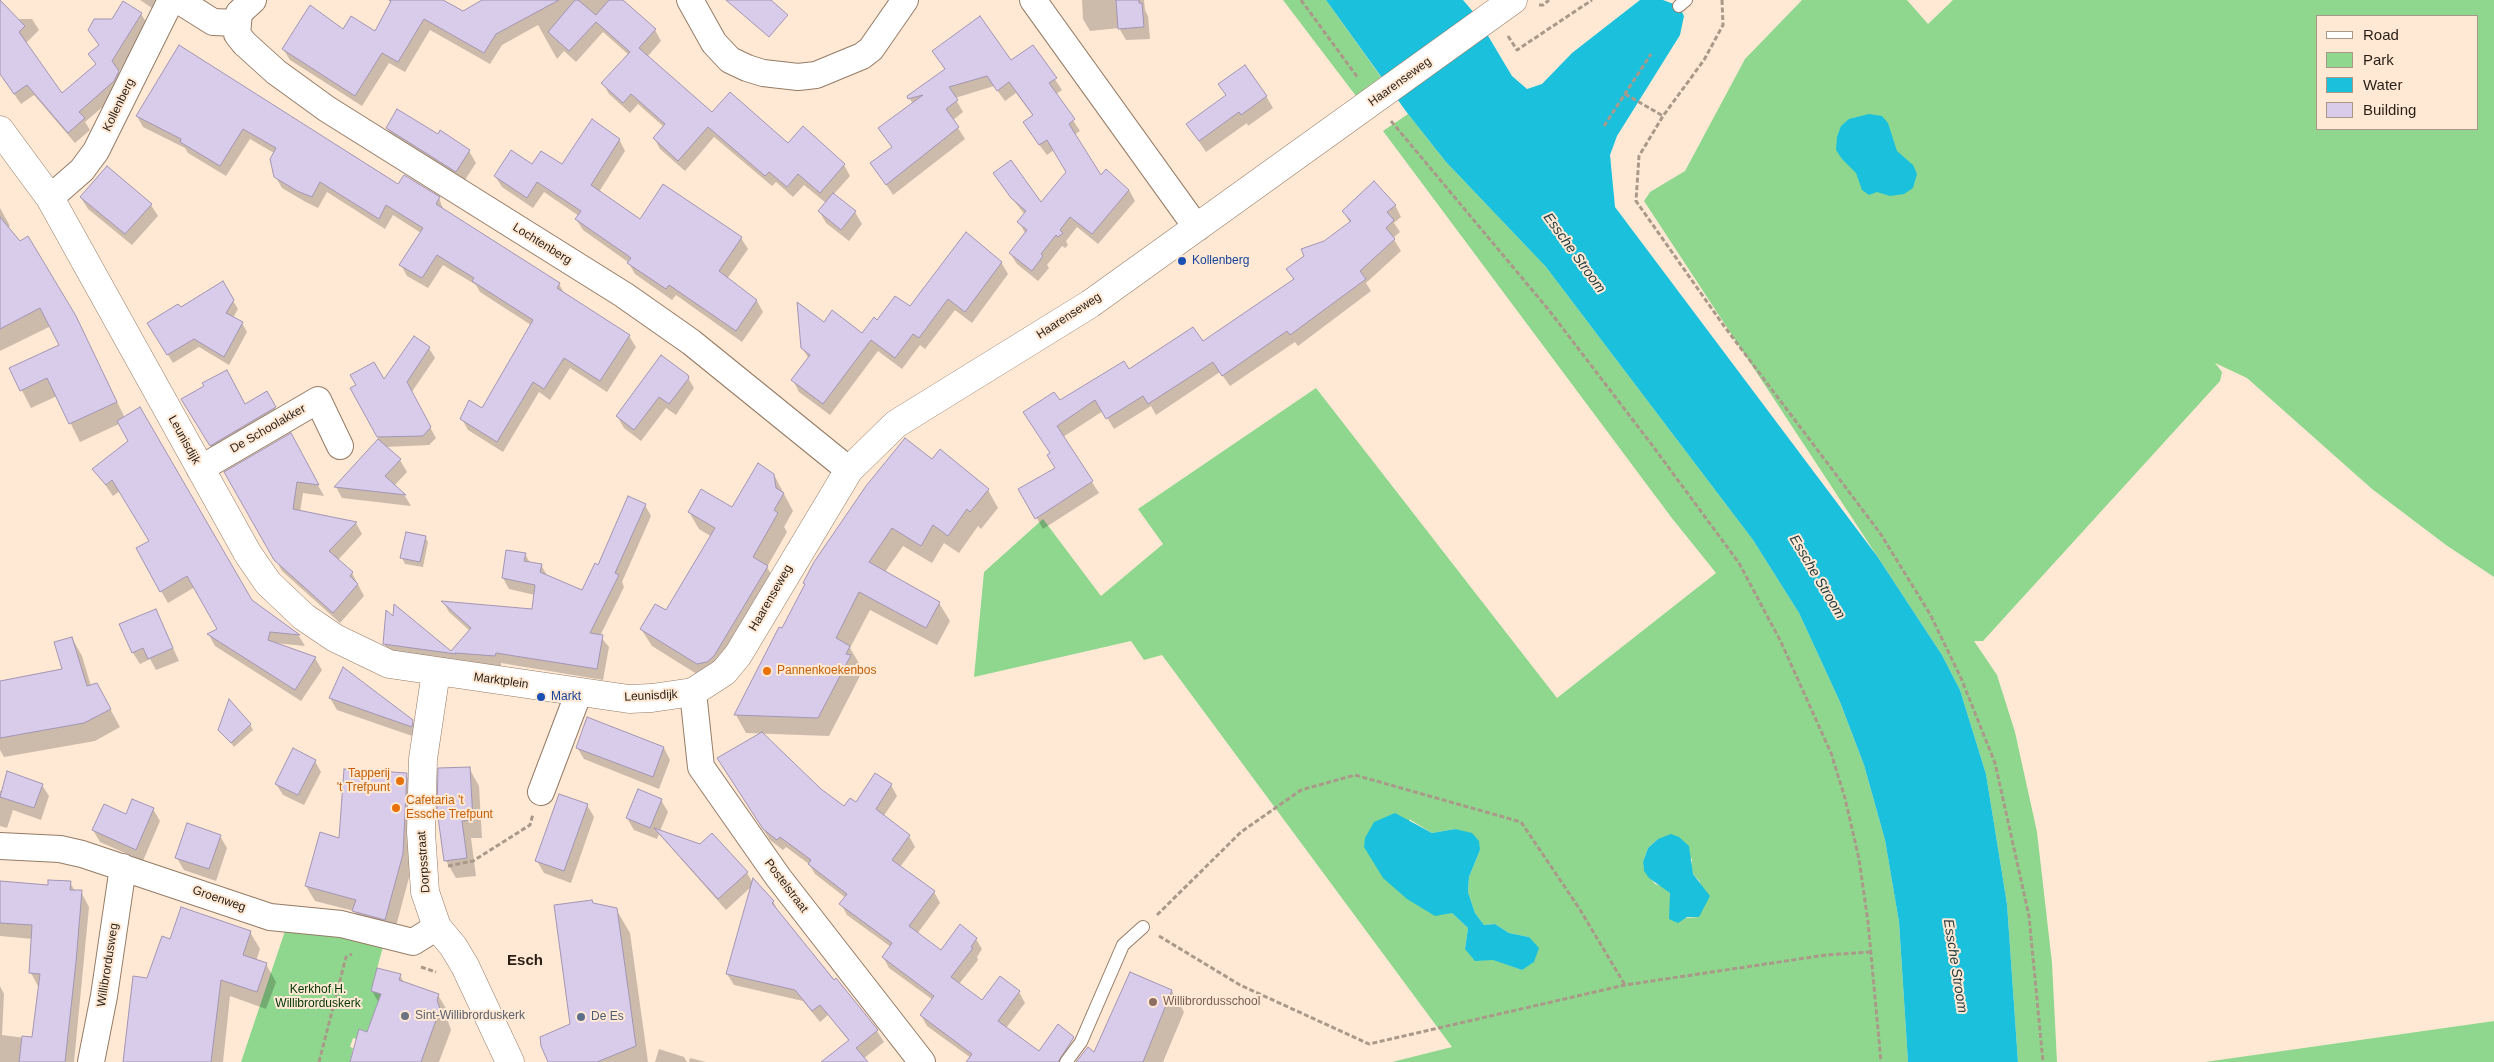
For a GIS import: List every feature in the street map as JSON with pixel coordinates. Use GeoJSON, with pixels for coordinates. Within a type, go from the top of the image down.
{"type":"FeatureCollection","features":[{"type":"Feature","properties":{"kind":"street","name":"Kollenberg"},"geometry":{"type":"LineString","coordinates":[[50,198],[82,170],[96,151],[171,0]]}},
{"type":"Feature","properties":{"kind":"street"},"geometry":{"type":"LineString","coordinates":[[178,0],[213,22],[236,23],[239,13],[253,0]]}},
{"type":"Feature","properties":{"kind":"street"},"geometry":{"type":"LineString","coordinates":[[690,0],[714,43],[730,60],[763,73],[798,77],[816,74],[862,56],[871,49],[905,0]]}},
{"type":"Feature","properties":{"kind":"street"},"geometry":{"type":"LineString","coordinates":[[1033,0],[1198,228]]}},
{"type":"Feature","properties":{"kind":"street","name":"Haarenseweg"},"geometry":{"type":"LineString","coordinates":[[694,692],[724,672],[738,655],[849,470],[896,424],[1090,304],[1503,7]]}},
{"type":"Feature","properties":{"kind":"street","name":"Lochtenberg"},"geometry":{"type":"LineString","coordinates":[[236,23],[238,34],[244,42],[276,72],[328,109],[624,295],[691,342],[849,470]]}},
{"type":"Feature","properties":{"kind":"street","name":"Leunisdijk"},"geometry":{"type":"LineString","coordinates":[[0,130],[50,198],[200,469],[248,554],[263,576],[304,617],[335,638],[389,664],[436,672]]}},
{"type":"Feature","properties":{"kind":"street","name":"De Schoolakker"},"geometry":{"type":"LineString","coordinates":[[200,469],[318,400],[340,446]]}},
{"type":"Feature","properties":{"kind":"street","name":"Marktplein"},"geometry":{"type":"LineString","coordinates":[[436,672],[579,692]]}},
{"type":"Feature","properties":{"kind":"street","name":"Dorpsstraat"},"geometry":{"type":"LineString","coordinates":[[436,672],[423,759],[421,832],[425,892],[437,927],[453,946],[465,966],[510,1062]]}},
{"type":"Feature","properties":{"kind":"street","name":"Leunisdijk"},"geometry":{"type":"LineString","coordinates":[[579,692],[629,699],[694,692]]}},
{"type":"Feature","properties":{"kind":"street"},"geometry":{"type":"LineString","coordinates":[[541,792],[579,692]]}},
{"type":"Feature","properties":{"kind":"street","name":"Postelstraat"},"geometry":{"type":"LineString","coordinates":[[694,692],[701,766],[778,877],[922,1062]]}},
{"type":"Feature","properties":{"kind":"street","name":"Groenweg"},"geometry":{"type":"LineString","coordinates":[[0,846],[60,849],[123,867],[270,917],[341,924],[413,942],[437,927]]}},
{"type":"Feature","properties":{"kind":"street","name":"Willibrordusweg"},"geometry":{"type":"LineString","coordinates":[[91,1062],[104,996],[123,867]]}},
{"type":"Feature","properties":{"kind":"lane"},"geometry":{"type":"LineString","coordinates":[[1066,1062],[1081,1042],[1123,945],[1143,926]]}},
{"type":"Feature","properties":{"kind":"path"},"geometry":{"type":"LineString","coordinates":[[1302,0],[1373,102],[1396,125],[1548,309],[1739,563],[1781,642],[1831,753],[1845,798],[1859,859],[1881,1062]]}},
{"type":"Feature","properties":{"kind":"path"},"geometry":{"type":"LineString","coordinates":[[1503,7],[1517,50],[1592,0]]}},
{"type":"Feature","properties":{"kind":"path"},"geometry":{"type":"LineString","coordinates":[[1722,0],[1723,26],[1704,60],[1664,116],[1639,156],[1636,201],[1724,326],[1880,534],[1930,614],[1961,678],[1995,764],[2029,916],[2043,1062]]}},
{"type":"Feature","properties":{"kind":"path"},"geometry":{"type":"LineString","coordinates":[[1604,126],[1651,54]]}},
{"type":"Feature","properties":{"kind":"path"},"geometry":{"type":"LineString","coordinates":[[1625,94],[1664,116]]}},
{"type":"Feature","properties":{"kind":"path"},"geometry":{"type":"LineString","coordinates":[[1625,985],[1579,908],[1521,822],[1355,775],[1301,790],[1241,832],[1175,899],[1143,926],[1240,986],[1369,1044],[1625,985],[1826,955],[1870,952]]}},
{"type":"Feature","properties":{"kind":"path"},"geometry":{"type":"LineString","coordinates":[[423,870],[472,861],[530,825],[541,792]]}},
{"type":"Feature","properties":{"kind":"path"},"geometry":{"type":"LineString","coordinates":[[319,1062],[346,957],[355,953]]}},
{"type":"Feature","properties":{"kind":"path"},"geometry":{"type":"LineString","coordinates":[[417,966],[445,974],[465,966]]}},
{"type":"Feature","properties":{"kind":"green space"},"geometry":{"type":"Polygon","coordinates":[[[1283,0],[1326,0],[1381,77],[1356,96],[1283,0]]]}},
{"type":"Feature","properties":{"kind":"green space"},"geometry":{"type":"Polygon","coordinates":[[[1802,0],[1907,0],[1928,24],[1953,0],[2494,0],[2494,577],[2446,545],[2372,489],[2247,378],[2215,363],[2222,372],[2220,381],[1983,641],[1974,641],[1997,675],[2015,732],[2037,832],[2052,963],[2057,1062],[2018,1062],[2007,904],[1986,774],[1960,690],[1942,655],[1644,201],[1650,192],[1685,171],[1745,59],[1802,0]]]}},
{"type":"Feature","properties":{"kind":"green space"},"geometry":{"type":"Polygon","coordinates":[[[1408,114],[1446,162],[1546,267],[1753,540],[1799,613],[1840,702],[1864,765],[1885,840],[1899,922],[1908,1062],[1392,1062],[1452,1047],[1162,655],[1144,660],[1131,641],[974,677],[984,572],[1043,519],[1101,596],[1163,544],[1138,509],[1316,388],[1557,698],[1716,573],[1671,517],[1383,131],[1408,114]],[[1409,819],[1452,913],[1468,928],[1465,949],[1522,970],[1529,937],[1509,933],[1495,924],[1484,925],[1475,913],[1468,892],[1469,877],[1480,850],[1455,829],[1432,833],[1409,819]],[[1658,839],[1648,848],[1643,862],[1644,870],[1655,884],[1664,887],[1670,893],[1670,919],[1699,917],[1700,882],[1693,874],[1691,868],[1692,859],[1658,839]]]}},
{"type":"Feature","properties":{"kind":"green space","name":"Kerkhof H. Willibrorduskerk"},"geometry":{"type":"Polygon","coordinates":[[[286,928],[384,943],[371,991],[381,994],[367,1032],[360,1029],[356,1039],[353,1038],[350,1047],[353,1048],[350,1062],[241,1062],[286,928]]]}},
{"type":"Feature","properties":{"kind":"green space"},"geometry":{"type":"Polygon","coordinates":[[[2494,1021],[2494,1062],[2205,1062],[2494,1021]]]}},
{"type":"Feature","properties":{"kind":"water","name":"Essche Stroom"},"geometry":{"type":"Polygon","coordinates":[[[1326,0],[1463,0],[1475,14],[1512,76],[1527,89],[1542,84],[1572,53],[1640,0],[1663,0],[1679,6],[1684,16],[1680,35],[1617,136],[1610,155],[1615,207],[1877,556],[1942,655],[1960,690],[1986,774],[2007,904],[2018,1062],[1908,1062],[1899,922],[1885,840],[1864,765],[1840,702],[1799,613],[1753,540],[1546,267],[1446,162],[1408,114],[1326,0]]]}},
{"type":"Feature","properties":{"kind":"water"},"geometry":{"type":"Polygon","coordinates":[[[1869,114],[1882,116],[1888,123],[1897,151],[1913,165],[1917,174],[1913,188],[1904,194],[1890,196],[1877,192],[1869,195],[1862,190],[1856,173],[1836,150],[1837,137],[1841,126],[1849,119],[1869,114]]]}},
{"type":"Feature","properties":{"kind":"water"},"geometry":{"type":"Polygon","coordinates":[[[1395,813],[1432,833],[1455,829],[1472,833],[1479,841],[1480,850],[1469,877],[1468,892],[1475,913],[1484,925],[1495,924],[1509,933],[1529,937],[1539,948],[1534,962],[1522,970],[1493,960],[1475,961],[1465,949],[1468,928],[1452,913],[1435,916],[1407,899],[1383,878],[1364,847],[1365,838],[1374,822],[1395,813]]]}},
{"type":"Feature","properties":{"kind":"water"},"geometry":{"type":"Polygon","coordinates":[[[1671,834],[1679,837],[1689,846],[1693,874],[1710,896],[1699,917],[1687,917],[1678,923],[1669,919],[1670,893],[1649,878],[1644,871],[1643,862],[1648,848],[1658,839],[1671,834]]]}},
{"type":"Feature","properties":{"kind":"building"},"geometry":{"type":"Polygon","coordinates":[[[0,0],[25,26],[19,32],[62,93],[96,64],[88,54],[99,45],[88,30],[94,19],[112,19],[123,1],[142,13],[112,61],[119,71],[114,81],[79,112],[85,118],[68,133],[27,85],[14,94],[0,74],[0,0]]]}},
{"type":"Feature","properties":{"kind":"building"},"geometry":{"type":"Polygon","coordinates":[[[389,0],[443,0],[463,11],[482,0],[559,0],[496,34],[484,53],[424,19],[398,62],[382,53],[355,96],[282,49],[310,5],[343,29],[351,16],[375,31],[391,1],[389,0]]]}},
{"type":"Feature","properties":{"kind":"building"},"geometry":{"type":"Polygon","coordinates":[[[575,0],[578,0],[596,15],[609,0],[623,0],[656,29],[639,48],[712,112],[730,92],[788,143],[803,126],[845,164],[820,193],[798,174],[787,187],[769,172],[765,176],[708,127],[678,161],[653,138],[665,124],[631,94],[623,103],[601,83],[630,52],[596,22],[569,51],[548,32],[575,0]]]}},
{"type":"Feature","properties":{"kind":"building"},"geometry":{"type":"Polygon","coordinates":[[[726,0],[771,0],[788,15],[769,37],[726,0]]]}},
{"type":"Feature","properties":{"kind":"building"},"geometry":{"type":"Polygon","coordinates":[[[1116,0],[1139,0],[1139,3],[1142,3],[1144,27],[1118,29],[1116,0]]]}},
{"type":"Feature","properties":{"kind":"building"},"geometry":{"type":"Polygon","coordinates":[[[980,16],[1011,60],[1033,45],[1057,78],[1049,83],[1075,119],[1069,124],[1101,175],[1106,169],[1129,190],[1092,234],[1070,217],[1060,230],[1063,233],[1058,237],[1056,235],[1041,254],[1043,256],[1032,271],[1009,253],[1027,230],[1017,222],[1026,211],[1011,198],[993,173],[1011,160],[1041,202],[1066,172],[1047,140],[1039,145],[1023,122],[1033,115],[1009,82],[997,91],[987,76],[949,87],[958,100],[946,109],[959,127],[886,185],[870,163],[892,147],[878,128],[923,95],[908,99],[907,96],[945,69],[932,51],[980,16]]]}},
{"type":"Feature","properties":{"kind":"building"},"geometry":{"type":"Polygon","coordinates":[[[179,45],[398,184],[404,175],[440,197],[436,204],[560,283],[557,288],[630,335],[600,381],[564,358],[544,389],[533,382],[497,442],[460,419],[469,400],[482,408],[533,320],[472,281],[474,278],[437,255],[422,278],[399,265],[423,228],[386,205],[379,219],[320,182],[312,197],[297,191],[274,177],[270,159],[276,148],[243,129],[220,166],[180,142],[181,139],[136,116],[179,45]]]}},
{"type":"Feature","properties":{"kind":"building"},"geometry":{"type":"Polygon","coordinates":[[[1245,65],[1267,96],[1241,115],[1239,112],[1199,141],[1186,124],[1226,95],[1218,84],[1245,65]]]}},
{"type":"Feature","properties":{"kind":"building"},"geometry":{"type":"Polygon","coordinates":[[[397,109],[438,134],[440,130],[470,150],[456,172],[386,128],[397,109]]]}},
{"type":"Feature","properties":{"kind":"building"},"geometry":{"type":"Polygon","coordinates":[[[592,119],[620,139],[591,185],[640,219],[663,184],[742,237],[719,271],[757,300],[736,331],[669,285],[666,289],[627,263],[631,258],[575,219],[581,211],[537,182],[527,198],[494,176],[511,150],[532,164],[541,151],[562,164],[592,119]]]}},
{"type":"Feature","properties":{"kind":"building"},"geometry":{"type":"Polygon","coordinates":[[[107,166],[152,204],[125,234],[80,197],[107,166]]]}},
{"type":"Feature","properties":{"kind":"building"},"geometry":{"type":"Polygon","coordinates":[[[1374,181],[1396,205],[1387,212],[1394,220],[1386,228],[1395,239],[1360,271],[1366,279],[1290,335],[1287,331],[1222,376],[1213,362],[1148,404],[1143,396],[1106,419],[1095,400],[1057,426],[1093,481],[1035,519],[1018,489],[1055,468],[1047,455],[1050,453],[1023,412],[1054,392],[1060,400],[1124,361],[1129,369],[1193,327],[1203,341],[1294,279],[1286,269],[1304,256],[1301,249],[1324,241],[1351,221],[1342,211],[1374,181]]]}},
{"type":"Feature","properties":{"kind":"building"},"geometry":{"type":"Polygon","coordinates":[[[833,193],[856,211],[841,230],[818,211],[833,193]]]}},
{"type":"Feature","properties":{"kind":"building"},"geometry":{"type":"Polygon","coordinates":[[[0,217],[20,241],[28,236],[76,316],[117,402],[69,424],[47,378],[20,391],[9,368],[59,345],[40,308],[0,329],[0,217]]]}},
{"type":"Feature","properties":{"kind":"building"},"geometry":{"type":"Polygon","coordinates":[[[966,232],[1002,262],[965,312],[948,299],[919,338],[913,334],[895,358],[871,340],[823,404],[791,380],[810,355],[801,348],[797,302],[824,322],[832,310],[862,333],[874,317],[877,320],[895,296],[910,306],[966,232]]]}},
{"type":"Feature","properties":{"kind":"building"},"geometry":{"type":"Polygon","coordinates":[[[223,281],[234,300],[226,313],[243,322],[224,357],[194,339],[167,355],[147,323],[178,304],[181,307],[223,281]]]}},
{"type":"Feature","properties":{"kind":"building"},"geometry":{"type":"Polygon","coordinates":[[[414,336],[430,347],[407,382],[431,427],[423,436],[377,437],[350,388],[356,385],[350,375],[374,362],[384,379],[414,336]]]}},
{"type":"Feature","properties":{"kind":"building"},"geometry":{"type":"Polygon","coordinates":[[[661,355],[688,375],[689,378],[669,404],[659,397],[634,430],[616,416],[661,355]]]}},
{"type":"Feature","properties":{"kind":"building"},"geometry":{"type":"Polygon","coordinates":[[[227,370],[245,404],[267,391],[276,407],[210,446],[181,399],[204,386],[202,383],[227,370]]]}},
{"type":"Feature","properties":{"kind":"building"},"geometry":{"type":"Polygon","coordinates":[[[140,407],[252,600],[300,635],[270,632],[268,640],[316,657],[295,690],[207,634],[217,629],[187,576],[160,592],[136,548],[149,541],[112,480],[106,485],[92,469],[128,441],[117,421],[140,407]]]}},
{"type":"Feature","properties":{"kind":"building"},"geometry":{"type":"Polygon","coordinates":[[[291,433],[319,485],[297,482],[293,509],[357,522],[329,551],[353,572],[350,576],[358,584],[333,613],[274,560],[224,472],[291,433]]]}},
{"type":"Feature","properties":{"kind":"building"},"geometry":{"type":"Polygon","coordinates":[[[905,438],[932,459],[940,449],[989,489],[970,512],[967,509],[948,536],[933,525],[921,546],[892,528],[869,562],[940,602],[926,628],[859,592],[836,638],[850,646],[846,654],[851,655],[818,718],[734,715],[779,627],[782,628],[814,562],[866,486],[905,438]]]}},
{"type":"Feature","properties":{"kind":"building"},"geometry":{"type":"Polygon","coordinates":[[[378,439],[401,459],[385,476],[406,495],[334,487],[378,439]]]}},
{"type":"Feature","properties":{"kind":"building"},"geometry":{"type":"Polygon","coordinates":[[[758,463],[774,474],[776,488],[784,493],[774,510],[778,513],[753,557],[768,566],[714,656],[707,662],[697,664],[640,629],[655,604],[666,610],[715,528],[688,512],[701,489],[732,507],[758,463]]]}},
{"type":"Feature","properties":{"kind":"building"},"geometry":{"type":"Polygon","coordinates":[[[628,496],[646,504],[615,573],[619,575],[590,633],[603,635],[597,669],[496,653],[495,656],[456,654],[383,644],[386,610],[393,616],[394,604],[451,651],[471,628],[441,601],[532,609],[535,585],[502,578],[506,550],[526,553],[524,561],[542,564],[540,572],[582,590],[595,563],[598,565],[628,496]]]}},
{"type":"Feature","properties":{"kind":"building"},"geometry":{"type":"Polygon","coordinates":[[[406,532],[426,536],[420,562],[400,558],[406,532]]]}},
{"type":"Feature","properties":{"kind":"building"},"geometry":{"type":"Polygon","coordinates":[[[156,609],[173,648],[148,659],[143,648],[132,653],[119,624],[156,609]]]}},
{"type":"Feature","properties":{"kind":"building"},"geometry":{"type":"Polygon","coordinates":[[[72,637],[87,686],[97,683],[111,709],[84,723],[0,738],[0,681],[62,669],[54,642],[72,637]]]}},
{"type":"Feature","properties":{"kind":"building"},"geometry":{"type":"Polygon","coordinates":[[[343,667],[413,720],[412,727],[329,698],[343,667]]]}},
{"type":"Feature","properties":{"kind":"building"},"geometry":{"type":"Polygon","coordinates":[[[229,699],[251,724],[231,743],[218,730],[229,699]]]}},
{"type":"Feature","properties":{"kind":"building"},"geometry":{"type":"Polygon","coordinates":[[[587,717],[664,747],[653,777],[576,748],[587,717]]]}},
{"type":"Feature","properties":{"kind":"building"},"geometry":{"type":"Polygon","coordinates":[[[762,732],[821,789],[844,806],[850,798],[856,802],[875,773],[892,784],[876,809],[910,835],[892,860],[935,891],[909,926],[941,950],[960,924],[977,938],[971,947],[973,948],[951,977],[982,1000],[1000,976],[1020,991],[998,1021],[1039,1051],[1058,1024],[1074,1037],[1058,1062],[966,1062],[972,1054],[920,1015],[934,996],[882,957],[892,943],[839,904],[847,894],[808,864],[811,860],[780,837],[777,840],[763,829],[717,758],[762,732]]]}},
{"type":"Feature","properties":{"kind":"building"},"geometry":{"type":"Polygon","coordinates":[[[293,748],[316,760],[298,795],[275,784],[293,748]]]}},
{"type":"Feature","properties":{"kind":"building"},"geometry":{"type":"Polygon","coordinates":[[[470,767],[473,820],[462,821],[467,858],[444,861],[437,810],[438,768],[470,767]]]}},
{"type":"Feature","properties":{"kind":"building"},"geometry":{"type":"Polygon","coordinates":[[[344,769],[407,773],[403,854],[385,920],[352,911],[356,900],[305,886],[320,832],[339,838],[344,769]]]}},
{"type":"Feature","properties":{"kind":"building"},"geometry":{"type":"Polygon","coordinates":[[[7,771],[43,784],[34,808],[0,797],[7,771]]]}},
{"type":"Feature","properties":{"kind":"building"},"geometry":{"type":"Polygon","coordinates":[[[638,789],[662,799],[650,828],[626,818],[638,789]]]}},
{"type":"Feature","properties":{"kind":"building"},"geometry":{"type":"Polygon","coordinates":[[[559,794],[588,804],[564,871],[535,861],[559,794]]]}},
{"type":"Feature","properties":{"kind":"building"},"geometry":{"type":"Polygon","coordinates":[[[132,799],[154,808],[136,850],[92,830],[104,804],[126,814],[132,799]]]}},
{"type":"Feature","properties":{"kind":"building"},"geometry":{"type":"Polygon","coordinates":[[[187,823],[221,835],[209,869],[175,858],[187,823]]]}},
{"type":"Feature","properties":{"kind":"building"},"geometry":{"type":"Polygon","coordinates":[[[654,828],[700,844],[712,833],[748,872],[718,899],[654,828]]]}},
{"type":"Feature","properties":{"kind":"building"},"geometry":{"type":"Polygon","coordinates":[[[753,878],[774,901],[772,903],[834,980],[836,978],[878,1030],[856,1048],[868,1062],[821,1062],[849,1040],[820,1005],[812,1011],[795,990],[726,974],[753,878]]]}},
{"type":"Feature","properties":{"kind":"building"},"geometry":{"type":"Polygon","coordinates":[[[48,880],[71,881],[70,890],[82,890],[65,1062],[19,1062],[22,1036],[32,1037],[40,974],[29,973],[32,925],[0,923],[0,881],[48,885],[48,880]]]}},
{"type":"Feature","properties":{"kind":"building"},"geometry":{"type":"Polygon","coordinates":[[[592,900],[593,903],[617,908],[636,1046],[597,1062],[548,1062],[541,1046],[540,1037],[570,1024],[554,905],[592,900]]]}},
{"type":"Feature","properties":{"kind":"building"},"geometry":{"type":"Polygon","coordinates":[[[181,907],[251,931],[243,955],[267,963],[257,992],[221,980],[211,1062],[123,1062],[133,976],[147,978],[162,936],[170,939],[181,907]]]}},
{"type":"Feature","properties":{"kind":"building","name":"Sint-Willibrorduskerk"},"geometry":{"type":"Polygon","coordinates":[[[377,968],[401,974],[399,980],[439,994],[437,1000],[440,1009],[421,1062],[350,1062],[359,1029],[367,1032],[381,994],[371,991],[377,968]]]}},
{"type":"Feature","properties":{"kind":"building"},"geometry":{"type":"Polygon","coordinates":[[[1130,972],[1172,990],[1143,1062],[1076,1062],[1088,1047],[1094,1052],[1130,972]]]}},
{"type":"Feature","properties":{"kind":"place","name":"Kollenberg"},"geometry":{"type":"Point","coordinates":[1182,261]}},
{"type":"Feature","properties":{"kind":"place","name":"Pannenkoekenbos"},"geometry":{"type":"Point","coordinates":[767,671]}},
{"type":"Feature","properties":{"kind":"place","name":"Markt"},"geometry":{"type":"Point","coordinates":[541,697]}},
{"type":"Feature","properties":{"kind":"place","name":"Tapperij 't Trefpunt"},"geometry":{"type":"Point","coordinates":[400,781]}},
{"type":"Feature","properties":{"kind":"place","name":"Cafetaria 't Essche Trefpunt"},"geometry":{"type":"Point","coordinates":[396,808]}},
{"type":"Feature","properties":{"kind":"place","name":"Willibrordusschool"},"geometry":{"type":"Point","coordinates":[1153,1002]}},
{"type":"Feature","properties":{"kind":"place","name":"Sint-Willibrorduskerk"},"geometry":{"type":"Point","coordinates":[405,1016]}},
{"type":"Feature","properties":{"kind":"place","name":"De Es"},"geometry":{"type":"Point","coordinates":[581,1017]}},
{"type":"Feature","properties":{"kind":"district","name":"Esch"},"geometry":{"type":"Point","coordinates":[525,961]}}]}
